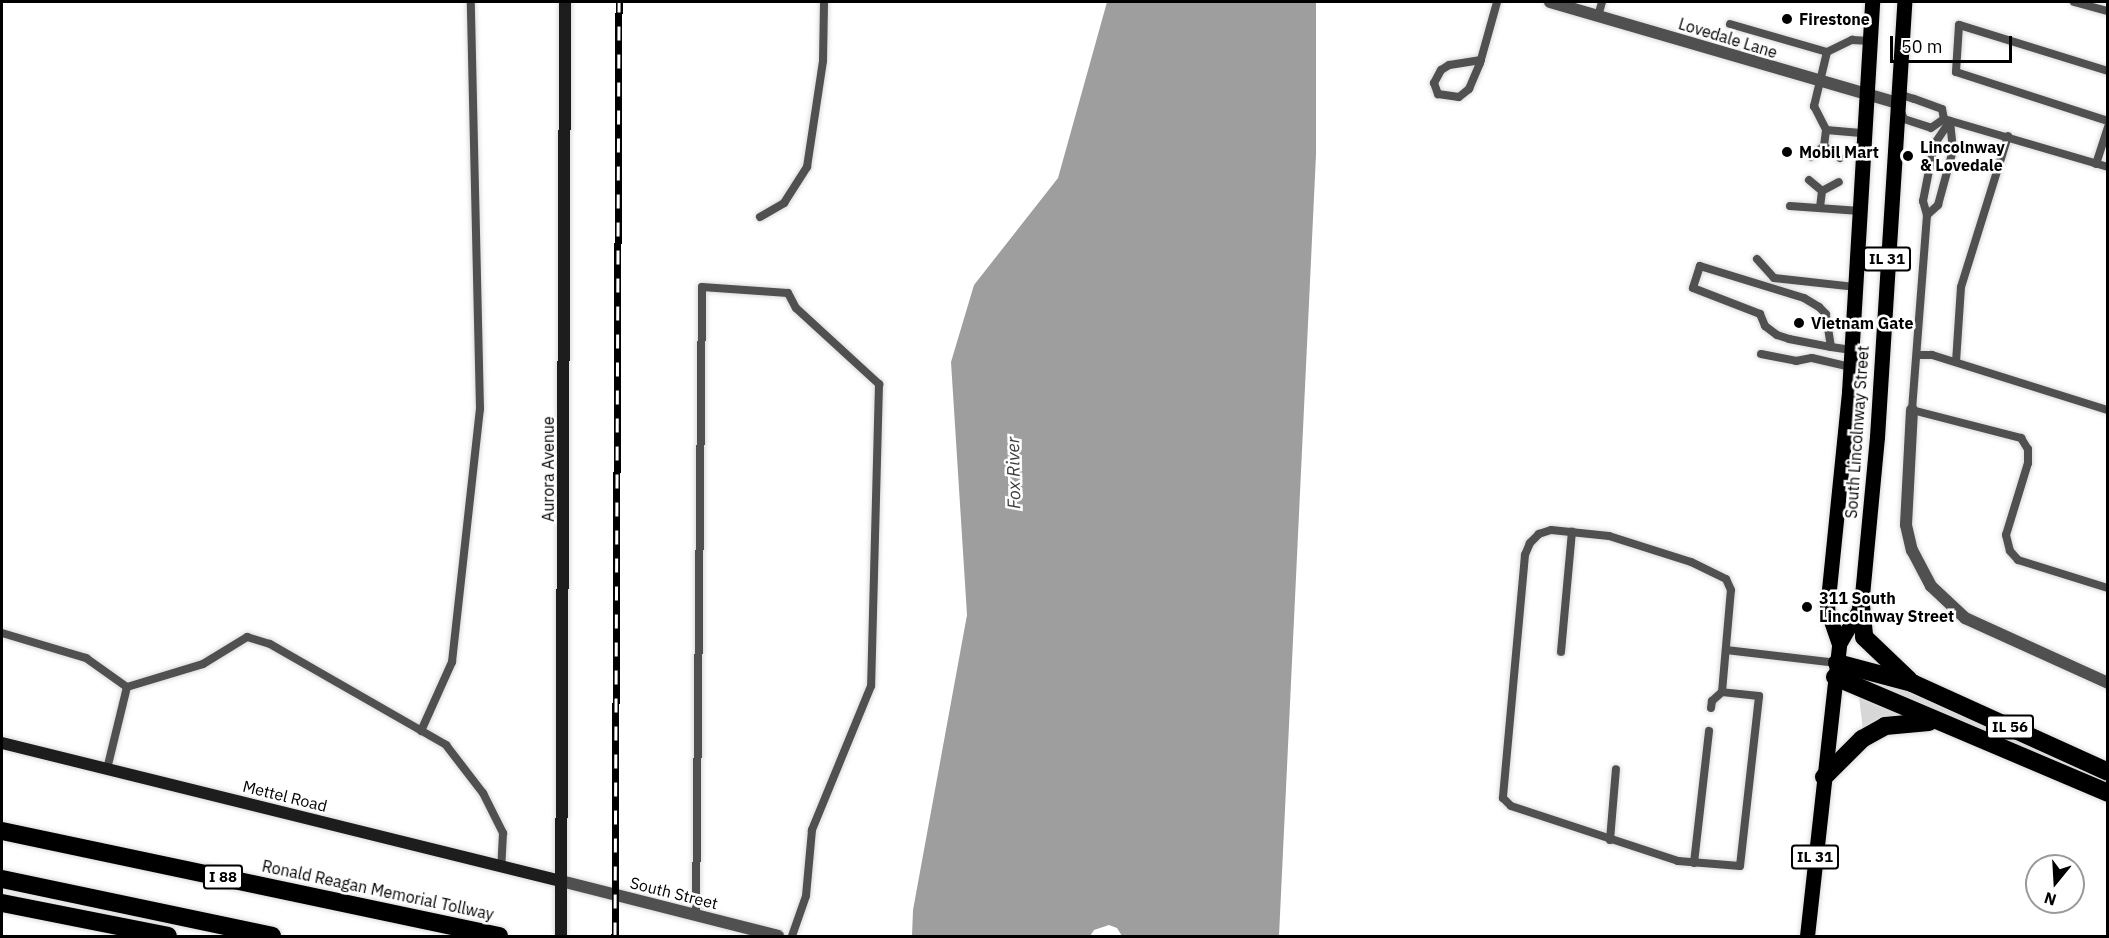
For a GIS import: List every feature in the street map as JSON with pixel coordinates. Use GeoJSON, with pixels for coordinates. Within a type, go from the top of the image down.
{"type":"FeatureCollection","features":[{"type":"Feature","properties":{"kind":"highway"},"geometry":{"type":"LineString","coordinates":[[1861,606],[1864,637],[1912,683]]}},
{"type":"Feature","properties":{"kind":"highway"},"geometry":{"type":"LineString","coordinates":[[1836,670],[1940,723]]}},
{"type":"Feature","properties":{"kind":"highway","name":"IL 56"},"geometry":{"type":"LineString","coordinates":[[1836,670],[1912,683],[2108,772]]}},
{"type":"Feature","properties":{"kind":"highway","name":"IL 56"},"geometry":{"type":"LineString","coordinates":[[1824,777],[1862,739],[1885,726],[1908,722],[1940,723],[2104,792]]}},
{"type":"Feature","properties":{"kind":"highway","name":"Ronald Reagan Memorial Tollway"},"geometry":{"type":"LineString","coordinates":[[2,831],[499,936]]}},
{"type":"Feature","properties":{"kind":"highway"},"geometry":{"type":"LineString","coordinates":[[2,879],[273,936]]}},
{"type":"Feature","properties":{"kind":"highway"},"geometry":{"type":"LineString","coordinates":[[2,903],[168,936]]}},
{"type":"Feature","properties":{"kind":"main road","name":"Aurora Avenue"},"geometry":{"type":"LineString","coordinates":[[561,936],[565,2]]}},
{"type":"Feature","properties":{"kind":"main road","name":"South Lincolnway Street"},"geometry":{"type":"LineString","coordinates":[[1839,644],[1827,609],[1852,350],[1872,2]]}},
{"type":"Feature","properties":{"kind":"main road","name":"South Lincolnway Street"},"geometry":{"type":"LineString","coordinates":[[1807,936],[1839,644],[1861,606],[1877,437],[1904,2]]}},
{"type":"Feature","properties":{"kind":"main road","name":"Mettel Road"},"geometry":{"type":"LineString","coordinates":[[2,744],[561,881]]}},
{"type":"Feature","properties":{"kind":"street","name":"Lovedale Lane"},"geometry":{"type":"LineString","coordinates":[[1550,2],[1819,83],[1897,103]]}},
{"type":"Feature","properties":{"kind":"street"},"geometry":{"type":"LineString","coordinates":[[1912,410],[1906,525],[1912,550],[1931,586],[1965,618],[2108,683]]}},
{"type":"Feature","properties":{"kind":"street","name":"South Street"},"geometry":{"type":"LineString","coordinates":[[561,881],[778,936]]}},
{"type":"Feature","properties":{"kind":"lane"},"geometry":{"type":"LineString","coordinates":[[421,731],[452,662],[480,408],[475,26],[471,2]]}},
{"type":"Feature","properties":{"kind":"lane"},"geometry":{"type":"LineString","coordinates":[[760,216],[784,203],[807,167],[823,61],[824,2]]}},
{"type":"Feature","properties":{"kind":"lane"},"geometry":{"type":"LineString","coordinates":[[1481,60],[1449,65],[1441,70],[1434,83],[1437,94],[1451,98],[1464,94],[1473,84],[1481,60],[1497,2]]}},
{"type":"Feature","properties":{"kind":"lane"},"geometry":{"type":"LineString","coordinates":[[1598,16],[1602,2]]}},
{"type":"Feature","properties":{"kind":"lane"},"geometry":{"type":"LineString","coordinates":[[2074,2],[2108,11]]}},
{"type":"Feature","properties":{"kind":"lane"},"geometry":{"type":"LineString","coordinates":[[1730,24],[1827,52],[1852,40],[1870,41]]}},
{"type":"Feature","properties":{"kind":"lane"},"geometry":{"type":"LineString","coordinates":[[2108,71],[1959,25],[1956,72],[2108,122]]}},
{"type":"Feature","properties":{"kind":"lane"},"geometry":{"type":"LineString","coordinates":[[1824,158],[1826,130],[1814,106],[1827,52]]}},
{"type":"Feature","properties":{"kind":"lane"},"geometry":{"type":"LineString","coordinates":[[1927,215],[1938,205],[1953,150],[1947,120],[1942,109],[1905,96],[1897,103],[1904,118],[1922,125],[1931,128],[1947,120],[2108,167]]}},
{"type":"Feature","properties":{"kind":"lane"},"geometry":{"type":"LineString","coordinates":[[1947,120],[1934,145],[1923,201],[1927,215],[1912,410],[2020,438],[2028,448],[2028,463],[2006,535],[2010,550],[2018,560],[2108,588]]}},
{"type":"Feature","properties":{"kind":"lane"},"geometry":{"type":"LineString","coordinates":[[2096,164],[2108,126]]}},
{"type":"Feature","properties":{"kind":"lane"},"geometry":{"type":"LineString","coordinates":[[1826,130],[1864,133]]}},
{"type":"Feature","properties":{"kind":"lane"},"geometry":{"type":"LineString","coordinates":[[1956,362],[1961,287],[2008,136]]}},
{"type":"Feature","properties":{"kind":"lane"},"geometry":{"type":"LineString","coordinates":[[1811,157],[1824,146]]}},
{"type":"Feature","properties":{"kind":"lane"},"geometry":{"type":"LineString","coordinates":[[1824,146],[1840,158]]}},
{"type":"Feature","properties":{"kind":"lane"},"geometry":{"type":"LineString","coordinates":[[1809,180],[1822,192]]}},
{"type":"Feature","properties":{"kind":"lane"},"geometry":{"type":"LineString","coordinates":[[1820,208],[1822,181]]}},
{"type":"Feature","properties":{"kind":"lane"},"geometry":{"type":"LineString","coordinates":[[1822,192],[1839,182]]}},
{"type":"Feature","properties":{"kind":"lane"},"geometry":{"type":"LineString","coordinates":[[1790,206],[1860,211]]}},
{"type":"Feature","properties":{"kind":"lane"},"geometry":{"type":"LineString","coordinates":[[1757,259],[1774,278],[1855,287]]}},
{"type":"Feature","properties":{"kind":"lane"},"geometry":{"type":"LineString","coordinates":[[1831,347],[1826,314],[1820,307],[1804,298],[1700,266],[1693,288],[1760,314],[1765,326],[1777,335],[1831,347],[1852,350]]}},
{"type":"Feature","properties":{"kind":"lane"},"geometry":{"type":"LineString","coordinates":[[696,916],[702,287],[788,293],[796,308],[879,384],[871,686],[813,830],[806,896],[792,936]]}},
{"type":"Feature","properties":{"kind":"lane"},"geometry":{"type":"LineString","coordinates":[[1761,354],[1796,361],[1812,358],[1850,367]]}},
{"type":"Feature","properties":{"kind":"lane"},"geometry":{"type":"LineString","coordinates":[[1917,355],[1956,362],[2108,410]]}},
{"type":"Feature","properties":{"kind":"lane"},"geometry":{"type":"LineString","coordinates":[[1711,708],[1712,701],[1722,692],[1731,590],[1726,579],[1650,548],[1609,536],[1551,530],[1539,534],[1525,555],[1503,798],[1521,811],[1610,840],[1694,863],[1740,866],[1759,696],[1722,692]]}},
{"type":"Feature","properties":{"kind":"lane"},"geometry":{"type":"LineString","coordinates":[[1562,652],[1572,532]]}},
{"type":"Feature","properties":{"kind":"lane"},"geometry":{"type":"LineString","coordinates":[[2,633],[86,658],[127,687]]}},
{"type":"Feature","properties":{"kind":"lane"},"geometry":{"type":"LineString","coordinates":[[127,687],[203,664],[247,637],[270,644],[446,745],[483,793],[503,833],[501,866]]}},
{"type":"Feature","properties":{"kind":"lane"},"geometry":{"type":"LineString","coordinates":[[1726,650],[1836,670]]}},
{"type":"Feature","properties":{"kind":"lane"},"geometry":{"type":"LineString","coordinates":[[107,770],[127,687]]}},
{"type":"Feature","properties":{"kind":"lane"},"geometry":{"type":"LineString","coordinates":[[1694,863],[1708,731]]}},
{"type":"Feature","properties":{"kind":"lane"},"geometry":{"type":"LineString","coordinates":[[1610,840],[1616,769]]}},
{"type":"Feature","properties":{"kind":"shaded area"},"geometry":{"type":"Polygon","coordinates":[[[1864,679],[1887,682],[2104,781],[2102,784],[1883,692],[1864,679]]]}},
{"type":"Feature","properties":{"kind":"shaded area"},"geometry":{"type":"Polygon","coordinates":[[[1859,697],[1907,714],[1863,730],[1859,697]]]}},
{"type":"Feature","properties":{"kind":"water","name":"Fox River"},"geometry":{"type":"Polygon","coordinates":[[[1107,2],[1316,2],[1316,155],[1279,936],[1122,936],[1117,928],[1109,925],[1094,930],[1090,936],[912,936],[913,910],[967,615],[951,362],[974,285],[1058,178],[1107,2]]]}},
{"type":"Feature","properties":{"kind":"railway"},"geometry":{"type":"LineString","coordinates":[[615,936],[619,2]]}},
{"type":"Feature","properties":{"kind":"place","name":"Firestone"},"geometry":{"type":"Point","coordinates":[1787,19]}},
{"type":"Feature","properties":{"kind":"place","name":"Mobil Mart"},"geometry":{"type":"Point","coordinates":[1787,152]}},
{"type":"Feature","properties":{"kind":"place","name":"Lincolnway & Lovedale"},"geometry":{"type":"Point","coordinates":[1908,156]}},
{"type":"Feature","properties":{"kind":"place","name":"Vietnam Gate"},"geometry":{"type":"Point","coordinates":[1799,323]}},
{"type":"Feature","properties":{"kind":"place","name":"311 South Lincolnway Street"},"geometry":{"type":"Point","coordinates":[1807,607]}}]}
